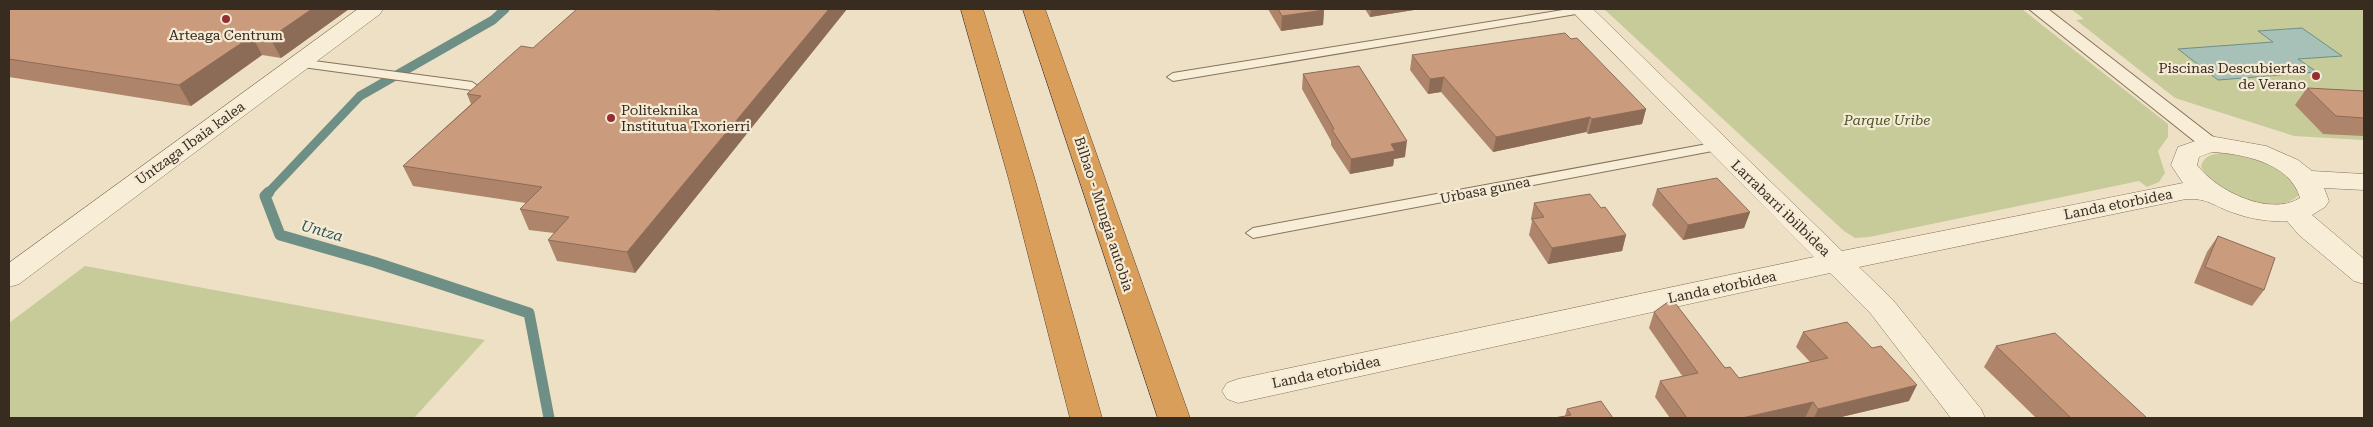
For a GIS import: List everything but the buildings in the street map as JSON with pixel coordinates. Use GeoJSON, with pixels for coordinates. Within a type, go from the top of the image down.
{"type":"FeatureCollection","features":[{"type":"Feature","properties":{"kind":"highway"},"geometry":{"type":"LineString","coordinates":[[972,9],[1022,180],[1086,418]]}},
{"type":"Feature","properties":{"kind":"highway","name":"Bilbao - Mungia autobia"},"geometry":{"type":"LineString","coordinates":[[1034,9],[1149,350],[1174,418]]}},
{"type":"Feature","properties":{"kind":"street","name":"Untzaga Ibaia kalea"},"geometry":{"type":"LineString","coordinates":[[9,277],[372,9]]}},
{"type":"Feature","properties":{"kind":"street","name":"Larrabarri ibilbidea"},"geometry":{"type":"LineString","coordinates":[[1582,9],[1882,307],[1969,418]]}},
{"type":"Feature","properties":{"kind":"street"},"geometry":{"type":"LineString","coordinates":[[2038,9],[2210,144]]}},
{"type":"Feature","properties":{"kind":"street"},"geometry":{"type":"LineString","coordinates":[[2210,144],[2234,146],[2261,153],[2286,165],[2306,179],[2314,190],[2315,200],[2309,208],[2295,213],[2280,214],[2255,210],[2223,199],[2207,190],[2193,179],[2184,168],[2182,159],[2186,151],[2196,146],[2210,144]]}},
{"type":"Feature","properties":{"kind":"street"},"geometry":{"type":"LineString","coordinates":[[2306,179],[2364,182]]}},
{"type":"Feature","properties":{"kind":"street","name":"Landa etorbidea"},"geometry":{"type":"LineString","coordinates":[[1238,391],[1836,262],[2153,197],[2207,190]]}},
{"type":"Feature","properties":{"kind":"street"},"geometry":{"type":"LineString","coordinates":[[2295,213],[2309,229],[2364,274]]}},
{"type":"Feature","properties":{"kind":"lane"},"geometry":{"type":"LineString","coordinates":[[1173,77],[1582,9]]}},
{"type":"Feature","properties":{"kind":"lane"},"geometry":{"type":"LineString","coordinates":[[299,62],[472,86]]}},
{"type":"Feature","properties":{"kind":"lane","name":"Urbasa gunea"},"geometry":{"type":"LineString","coordinates":[[1253,234],[1718,146]]}},
{"type":"Feature","properties":{"kind":"green space","name":"Parque Uribe"},"geometry":{"type":"Polygon","coordinates":[[[1604,9],[2022,9],[2168,124],[2168,137],[2158,151],[2165,173],[2159,182],[2147,187],[2139,181],[1869,237],[1855,238],[1844,231],[1604,9]]]}},
{"type":"Feature","properties":{"kind":"green space","name":"Piscinas Descubiertas de Verano"},"geometry":{"type":"Polygon","coordinates":[[[2071,9],[2364,9],[2364,140],[2294,136],[2175,98],[2076,20],[2084,19],[2071,9]]]}},
{"type":"Feature","properties":{"kind":"green space"},"geometry":{"type":"Polygon","coordinates":[[[2220,153],[2255,159],[2279,169],[2295,185],[2298,196],[2287,202],[2274,204],[2259,203],[2230,193],[2207,176],[2201,166],[2206,158],[2220,153]]]}},
{"type":"Feature","properties":{"kind":"green space"},"geometry":{"type":"Polygon","coordinates":[[[85,266],[485,340],[414,418],[9,418],[9,323],[85,266]]]}},
{"type":"Feature","properties":{"kind":"water"},"geometry":{"type":"Polygon","coordinates":[[[2302,28],[2342,56],[2298,59],[2317,72],[2218,80],[2178,49],[2273,42],[2258,31],[2302,28]]]}},
{"type":"Feature","properties":{"kind":"waterway","name":"Untza"},"geometry":{"type":"LineString","coordinates":[[268,193],[360,96],[493,20],[505,9]]}},
{"type":"Feature","properties":{"kind":"waterway","name":"Untza"},"geometry":{"type":"LineString","coordinates":[[268,193],[265,196],[280,235],[374,262],[529,313],[549,418]]}},
{"type":"Feature","properties":{"kind":"place","name":"Arteaga Centrum"},"geometry":{"type":"Point","coordinates":[226,19]}},
{"type":"Feature","properties":{"kind":"place","name":"Piscinas Descubiertas de Verano"},"geometry":{"type":"Point","coordinates":[2316,76]}},
{"type":"Feature","properties":{"kind":"place","name":"Politeknika Institutua Txorierri"},"geometry":{"type":"Point","coordinates":[611,118]}}]}
